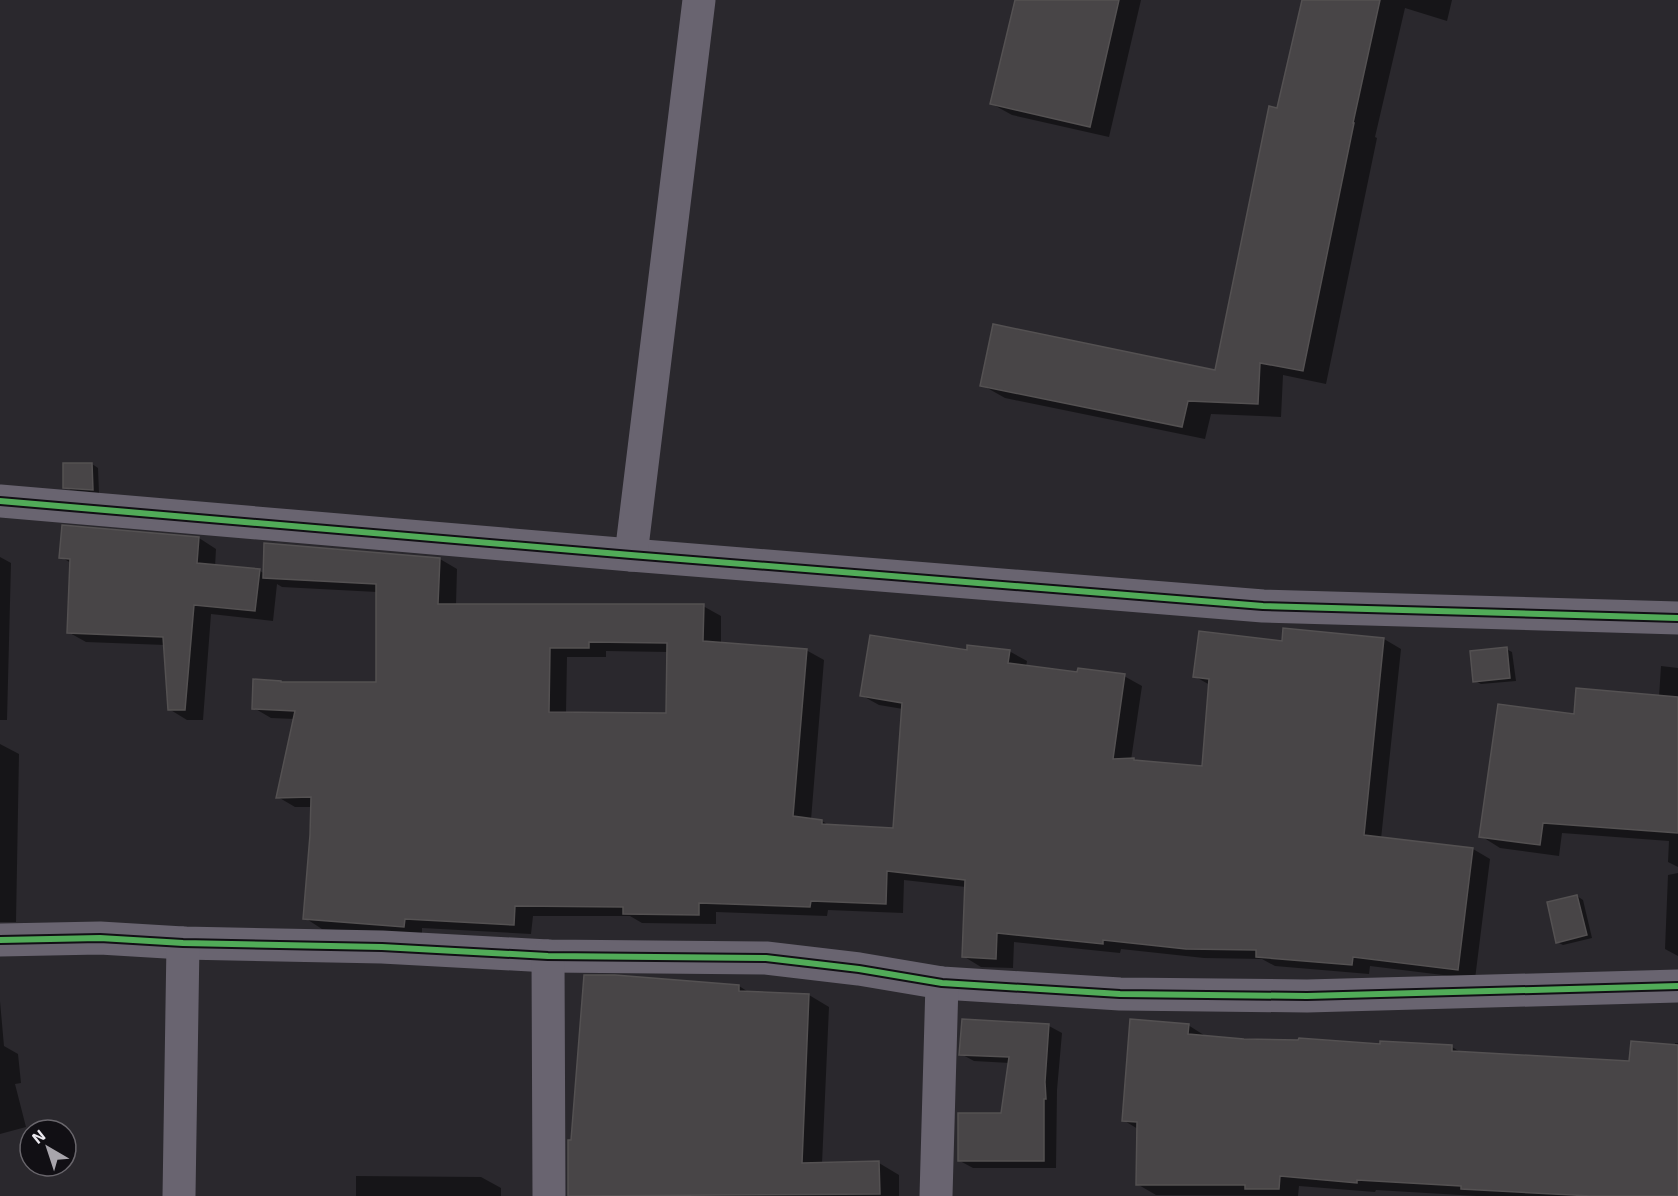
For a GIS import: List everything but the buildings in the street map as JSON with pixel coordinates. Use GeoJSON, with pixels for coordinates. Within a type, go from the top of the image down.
{"type":"FeatureCollection","features":[{"type":"Feature","properties":{"kind":"street"},"geometry":{"type":"LineString","coordinates":[[631,555],[699,0]]}},
{"type":"Feature","properties":{"kind":"street"},"geometry":{"type":"LineString","coordinates":[[0,501],[1263,606],[1678,618]]}},
{"type":"Feature","properties":{"kind":"street"},"geometry":{"type":"LineString","coordinates":[[0,940],[100,938],[183,943],[382,947],[548,956],[766,958],[942,982],[1120,994],[1307,996],[1678,986]]}},
{"type":"Feature","properties":{"kind":"street"},"geometry":{"type":"LineString","coordinates":[[179,1196],[183,943]]}},
{"type":"Feature","properties":{"kind":"street"},"geometry":{"type":"LineString","coordinates":[[548,956],[549,1196]]}},
{"type":"Feature","properties":{"kind":"street"},"geometry":{"type":"LineString","coordinates":[[936,1196],[942,982]]}},
{"type":"Feature","properties":{"kind":"cycle path"},"geometry":{"type":"LineString","coordinates":[[0,501],[1263,606],[1678,618]]}},
{"type":"Feature","properties":{"kind":"cycle path"},"geometry":{"type":"LineString","coordinates":[[0,940],[100,938],[183,943],[382,947],[548,956],[766,958],[859,969],[942,983],[1120,994],[1307,996],[1678,986]]}}]}
